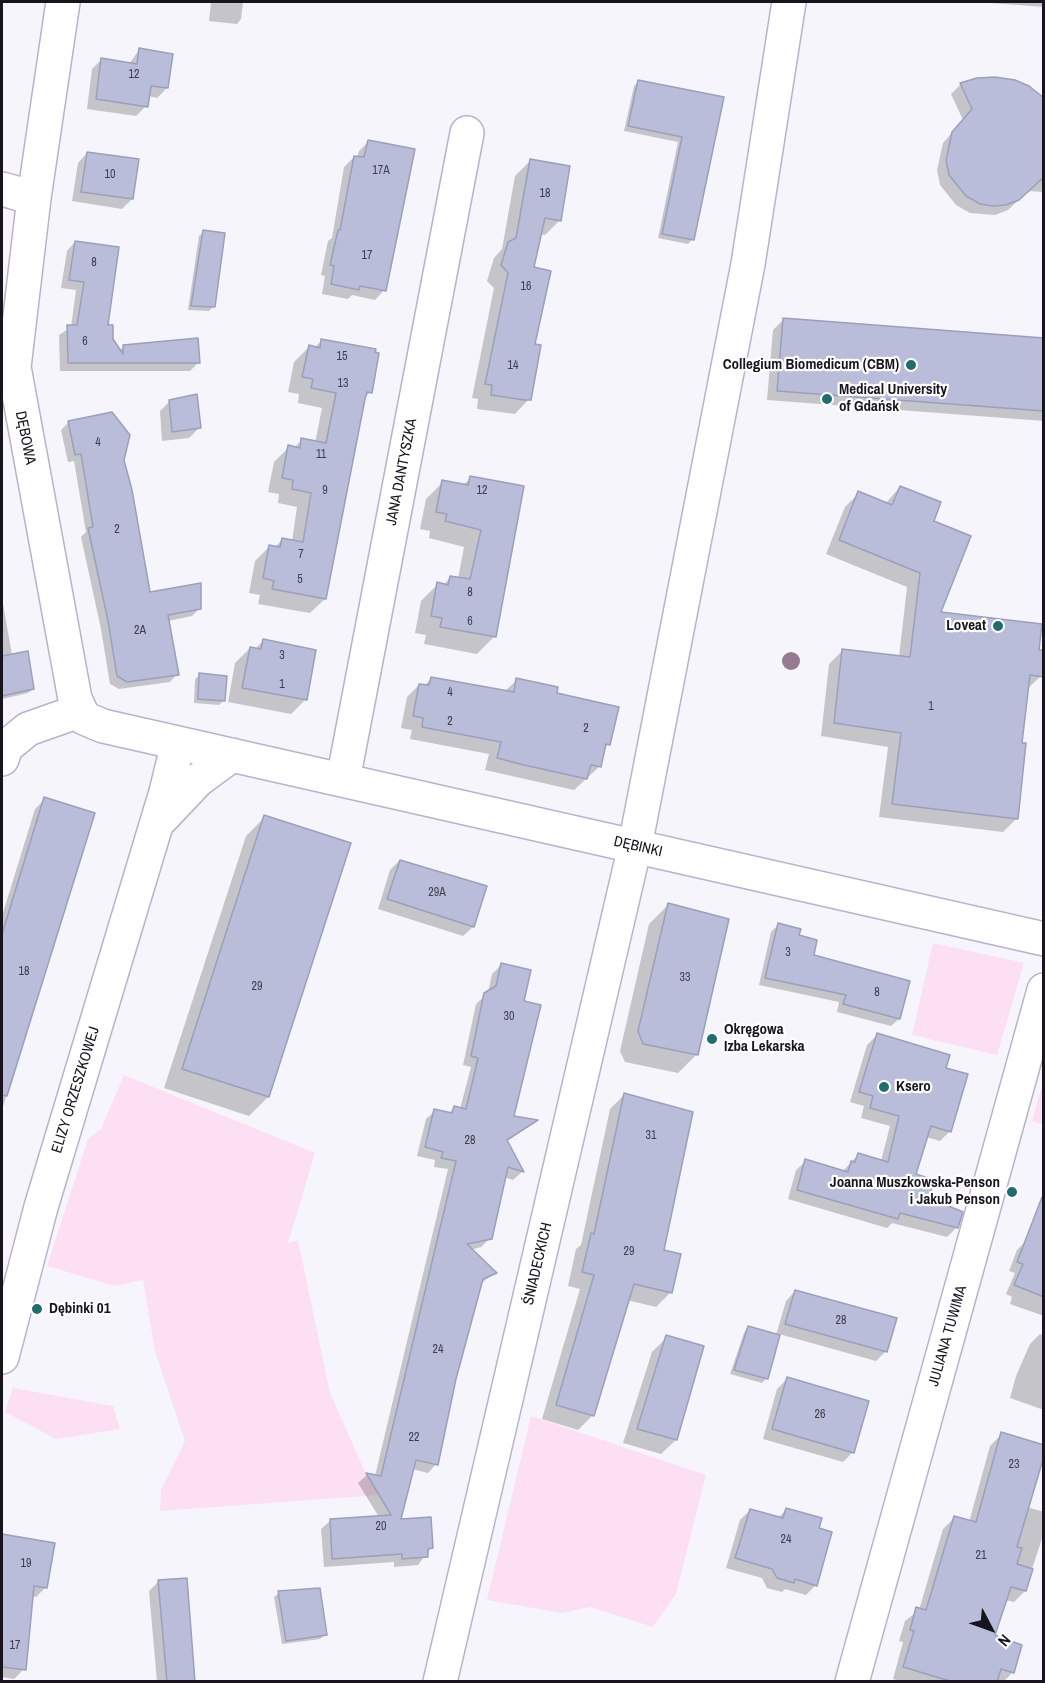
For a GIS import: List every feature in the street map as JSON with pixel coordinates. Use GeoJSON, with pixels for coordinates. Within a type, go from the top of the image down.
{"type":"FeatureCollection","features":[{"type":"Feature","properties":{"kind":"street","name":"DĘBOWA"},"geometry":{"type":"LineString","coordinates":[[63,2],[34,198],[14,367],[79,711]]}},
{"type":"Feature","properties":{"kind":"street","name":"ŚNIADECKICH"},"geometry":{"type":"LineString","coordinates":[[440,1682],[635,846],[748,264],[789,2]]}},
{"type":"Feature","properties":{"kind":"street","name":"JANA DANTYSZKA"},"geometry":{"type":"LineString","coordinates":[[343,780],[465,148]]}},
{"type":"Feature","properties":{"kind":"street"},"geometry":{"type":"LineString","coordinates":[[2,189],[34,198]]}},
{"type":"Feature","properties":{"kind":"street"},"geometry":{"type":"LineString","coordinates":[[2,759],[6,747],[28,729],[79,711],[84,718],[97,724],[232,755]]}},
{"type":"Feature","properties":{"kind":"street","name":"ELIZY ORZESZKOWEJ"},"geometry":{"type":"LineString","coordinates":[[2,1357],[44,1196],[156,825],[178,743]]}},
{"type":"Feature","properties":{"kind":"street","name":"DĘBINKI"},"geometry":{"type":"LineString","coordinates":[[232,755],[1044,939]]}},
{"type":"Feature","properties":{"kind":"street","name":"ELIZY ORZESZKOWEJ"},"geometry":{"type":"LineString","coordinates":[[156,825],[198,780],[232,755]]}},
{"type":"Feature","properties":{"kind":"street","name":"JULIANA TUWIMA"},"geometry":{"type":"LineString","coordinates":[[852,1682],[1044,990]]}},
{"type":"Feature","properties":{"kind":"shaded area"},"geometry":{"type":"Polygon","coordinates":[[[933,943],[1024,963],[997,1055],[912,1035],[933,943]]]}},
{"type":"Feature","properties":{"kind":"shaded area"},"geometry":{"type":"Polygon","coordinates":[[[124,1075],[315,1153],[288,1243],[298,1240],[330,1393],[366,1474],[379,1495],[160,1511],[161,1490],[185,1441],[155,1351],[143,1280],[115,1286],[47,1266],[88,1139],[101,1129],[124,1075]]]}},
{"type":"Feature","properties":{"kind":"shaded area"},"geometry":{"type":"Polygon","coordinates":[[[1043,1082],[1043,1125],[1032,1121],[1043,1082]]]}},
{"type":"Feature","properties":{"kind":"shaded area"},"geometry":{"type":"Polygon","coordinates":[[[13,1388],[113,1406],[120,1429],[56,1439],[5,1412],[13,1388]]]}},
{"type":"Feature","properties":{"kind":"shaded area"},"geometry":{"type":"Polygon","coordinates":[[[531,1416],[706,1475],[676,1594],[653,1627],[590,1607],[562,1613],[487,1600],[531,1416]]]}},
{"type":"Feature","properties":{"kind":"building"},"geometry":{"type":"Polygon","coordinates":[[[139,48],[173,54],[168,88],[151,86],[148,107],[96,99],[101,58],[137,64],[139,48]]]}},
{"type":"Feature","properties":{"kind":"building"},"geometry":{"type":"Polygon","coordinates":[[[995,77],[1015,80],[1029,86],[1044,98],[1044,177],[1019,200],[1006,205],[993,206],[980,204],[966,196],[949,175],[946,160],[952,132],[972,109],[960,83],[977,78],[995,77]]]}},
{"type":"Feature","properties":{"kind":"building"},"geometry":{"type":"Polygon","coordinates":[[[638,80],[724,97],[694,240],[662,234],[682,137],[628,126],[638,80]]]}},
{"type":"Feature","properties":{"kind":"building"},"geometry":{"type":"Polygon","coordinates":[[[368,140],[415,149],[386,291],[360,286],[359,290],[331,284],[334,266],[330,265],[338,230],[340,230],[354,156],[364,157],[368,140]]]}},
{"type":"Feature","properties":{"kind":"building"},"geometry":{"type":"Polygon","coordinates":[[[87,152],[139,159],[133,199],[81,192],[87,152]]]}},
{"type":"Feature","properties":{"kind":"building"},"geometry":{"type":"Polygon","coordinates":[[[530,159],[570,166],[561,221],[545,218],[534,267],[551,271],[535,344],[541,345],[531,400],[524,400],[491,395],[492,385],[485,384],[508,273],[501,265],[508,242],[516,238],[530,159]]]}},
{"type":"Feature","properties":{"kind":"building"},"geometry":{"type":"Polygon","coordinates":[[[203,230],[225,233],[215,307],[191,306],[203,230]]]}},
{"type":"Feature","properties":{"kind":"building"},"geometry":{"type":"Polygon","coordinates":[[[75,241],[119,247],[108,325],[113,325],[113,339],[123,354],[123,345],[198,338],[200,363],[68,363],[67,325],[77,325],[84,282],[69,280],[75,241]]]}},
{"type":"Feature","properties":{"kind":"building","name":"Collegium Biomedicum (CBM)"},"geometry":{"type":"Polygon","coordinates":[[[783,318],[1044,338],[1044,411],[777,391],[783,318]]]}},
{"type":"Feature","properties":{"kind":"building"},"geometry":{"type":"Polygon","coordinates":[[[321,339],[376,349],[375,352],[379,353],[372,393],[367,392],[365,399],[326,599],[272,589],[274,581],[263,578],[269,545],[280,547],[282,538],[303,542],[311,493],[292,489],[293,480],[282,478],[288,445],[300,448],[301,438],[326,443],[336,393],[311,388],[313,379],[302,377],[309,345],[320,348],[321,339]]]}},
{"type":"Feature","properties":{"kind":"building"},"geometry":{"type":"Polygon","coordinates":[[[197,394],[201,428],[172,432],[169,400],[197,394]]]}},
{"type":"Feature","properties":{"kind":"building"},"geometry":{"type":"Polygon","coordinates":[[[112,412],[130,435],[124,460],[132,490],[150,592],[201,583],[201,609],[168,615],[179,675],[127,682],[117,676],[88,528],[93,527],[81,454],[75,455],[68,421],[112,412]]]}},
{"type":"Feature","properties":{"kind":"building"},"geometry":{"type":"Polygon","coordinates":[[[470,476],[524,486],[496,637],[440,627],[442,618],[431,616],[437,582],[448,585],[450,576],[470,579],[481,530],[445,521],[447,514],[436,512],[442,480],[468,485],[470,476]]]}},
{"type":"Feature","properties":{"kind":"building"},"geometry":{"type":"Polygon","coordinates":[[[900,486],[941,502],[934,521],[971,536],[941,612],[1042,624],[1039,650],[1044,650],[1044,677],[1030,675],[1022,743],[1026,743],[1018,819],[892,804],[901,733],[834,723],[842,649],[910,657],[920,573],[839,540],[858,491],[892,505],[900,486]]]}},
{"type":"Feature","properties":{"kind":"building"},"geometry":{"type":"Polygon","coordinates":[[[263,639],[316,650],[307,700],[242,688],[250,647],[261,649],[263,639]]]}},
{"type":"Feature","properties":{"kind":"building"},"geometry":{"type":"Polygon","coordinates":[[[28,651],[34,689],[2,696],[2,656],[28,651]]]}},
{"type":"Feature","properties":{"kind":"building"},"geometry":{"type":"Polygon","coordinates":[[[199,673],[227,676],[225,701],[198,699],[199,673]]]}},
{"type":"Feature","properties":{"kind":"building"},"geometry":{"type":"Polygon","coordinates":[[[431,677],[514,692],[516,678],[558,687],[557,693],[619,707],[610,745],[606,744],[601,767],[591,765],[587,779],[524,765],[497,758],[501,742],[422,727],[423,718],[413,716],[419,684],[429,685],[431,677]]]}},
{"type":"Feature","properties":{"kind":"building"},"geometry":{"type":"Polygon","coordinates":[[[44,797],[95,813],[7,1096],[2,1095],[2,934],[44,797]]]}},
{"type":"Feature","properties":{"kind":"building"},"geometry":{"type":"Polygon","coordinates":[[[264,815],[351,843],[269,1097],[182,1069],[264,815]]]}},
{"type":"Feature","properties":{"kind":"building"},"geometry":{"type":"Polygon","coordinates":[[[400,860],[487,886],[474,927],[387,899],[400,860]]]}},
{"type":"Feature","properties":{"kind":"building"},"geometry":{"type":"Polygon","coordinates":[[[668,903],[729,919],[698,1055],[643,1044],[638,1031],[668,903]]]}},
{"type":"Feature","properties":{"kind":"building"},"geometry":{"type":"Polygon","coordinates":[[[778,923],[801,929],[799,935],[817,940],[814,955],[910,981],[900,1019],[843,1004],[846,995],[765,978],[778,923]]]}},
{"type":"Feature","properties":{"kind":"building"},"geometry":{"type":"Polygon","coordinates":[[[501,963],[531,970],[524,1001],[541,1005],[514,1116],[538,1120],[507,1140],[524,1172],[508,1167],[492,1239],[467,1244],[497,1273],[483,1279],[456,1379],[438,1465],[416,1460],[401,1519],[431,1517],[433,1548],[428,1549],[428,1557],[402,1559],[402,1554],[332,1559],[330,1519],[391,1515],[366,1473],[381,1476],[456,1161],[441,1158],[443,1152],[425,1147],[434,1109],[452,1113],[454,1106],[466,1109],[478,1058],[471,1056],[484,993],[496,986],[501,963]]]}},
{"type":"Feature","properties":{"kind":"building"},"geometry":{"type":"Polygon","coordinates":[[[877,1033],[950,1055],[946,1068],[968,1074],[951,1132],[931,1126],[916,1174],[934,1180],[929,1198],[963,1212],[958,1228],[900,1213],[898,1219],[797,1190],[805,1159],[848,1172],[851,1161],[855,1162],[858,1153],[888,1162],[899,1116],[870,1108],[873,1096],[859,1092],[877,1033]]]}},
{"type":"Feature","properties":{"kind":"building"},"geometry":{"type":"Polygon","coordinates":[[[624,1093],[693,1112],[664,1250],[681,1254],[672,1293],[634,1284],[594,1416],[556,1405],[594,1275],[582,1272],[591,1233],[594,1234],[624,1093]]]}},
{"type":"Feature","properties":{"kind":"building"},"geometry":{"type":"Polygon","coordinates":[[[1042,1197],[1044,1198],[1044,1297],[1014,1285],[1023,1264],[1017,1262],[1042,1197]]]}},
{"type":"Feature","properties":{"kind":"building"},"geometry":{"type":"Polygon","coordinates":[[[795,1290],[897,1318],[887,1352],[785,1324],[795,1290]]]}},
{"type":"Feature","properties":{"kind":"building"},"geometry":{"type":"Polygon","coordinates":[[[748,1326],[780,1335],[768,1379],[734,1370],[748,1326]]]}},
{"type":"Feature","properties":{"kind":"building"},"geometry":{"type":"Polygon","coordinates":[[[666,1335],[704,1346],[677,1440],[637,1429],[666,1335]]]}},
{"type":"Feature","properties":{"kind":"building"},"geometry":{"type":"Polygon","coordinates":[[[787,1377],[869,1401],[854,1453],[772,1429],[787,1377]]]}},
{"type":"Feature","properties":{"kind":"building"},"geometry":{"type":"Polygon","coordinates":[[[1001,1432],[1044,1445],[1044,1456],[1017,1547],[1022,1548],[1017,1564],[1033,1569],[1026,1591],[1011,1587],[995,1635],[1022,1645],[1014,1673],[1001,1669],[997,1682],[953,1682],[903,1667],[914,1631],[910,1630],[916,1607],[926,1610],[954,1516],[976,1522],[1001,1432]]]}},
{"type":"Feature","properties":{"kind":"building"},"geometry":{"type":"Polygon","coordinates":[[[786,1508],[822,1518],[819,1528],[832,1532],[817,1586],[795,1579],[794,1583],[777,1578],[772,1569],[735,1558],[750,1509],[783,1518],[786,1508]]]}},
{"type":"Feature","properties":{"kind":"building"},"geometry":{"type":"Polygon","coordinates":[[[2,1534],[55,1543],[47,1588],[34,1586],[26,1670],[2,1667],[2,1534]]]}},
{"type":"Feature","properties":{"kind":"building"},"geometry":{"type":"Polygon","coordinates":[[[187,1578],[195,1682],[167,1682],[158,1580],[187,1578]]]}},
{"type":"Feature","properties":{"kind":"building"},"geometry":{"type":"Polygon","coordinates":[[[320,1588],[327,1635],[286,1641],[278,1591],[320,1588]]]}},
{"type":"Feature","properties":{"kind":"place","name":"Collegium Biomedicum (CBM)"},"geometry":{"type":"Point","coordinates":[911,365]}},
{"type":"Feature","properties":{"kind":"place","name":"Medical University of Gdańsk"},"geometry":{"type":"Point","coordinates":[827,399]}},
{"type":"Feature","properties":{"kind":"place","name":"Loveat"},"geometry":{"type":"Point","coordinates":[998,626]}},
{"type":"Feature","properties":{"kind":"place","name":"Okręgowa Izba Lekarska"},"geometry":{"type":"Point","coordinates":[712,1039]}},
{"type":"Feature","properties":{"kind":"place","name":"Ksero"},"geometry":{"type":"Point","coordinates":[884,1087]}},
{"type":"Feature","properties":{"kind":"place","name":"Joanna Muszkowska-Penson i Jakub Penson"},"geometry":{"type":"Point","coordinates":[1012,1192]}},
{"type":"Feature","properties":{"kind":"place","name":"Dębinki 01"},"geometry":{"type":"Point","coordinates":[37,1309]}}]}
